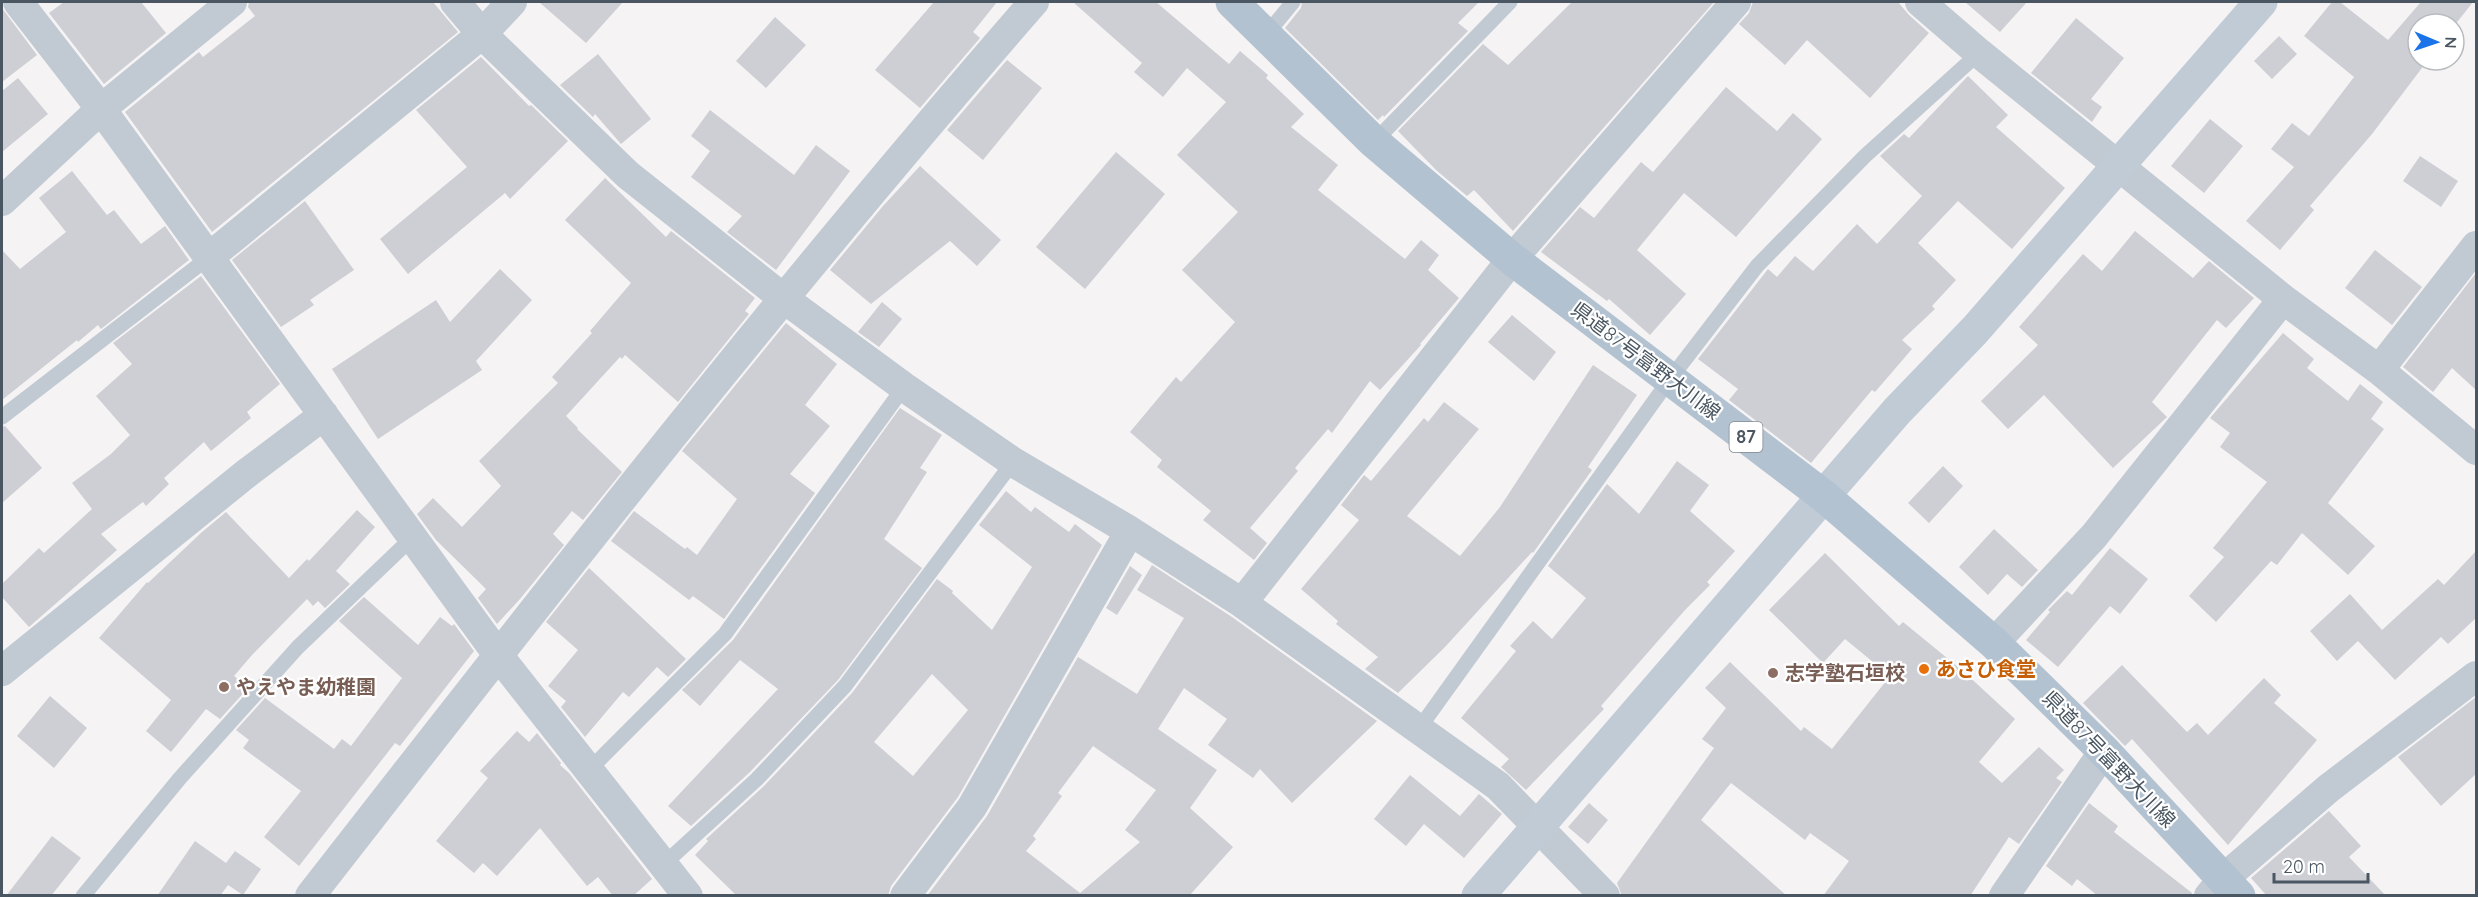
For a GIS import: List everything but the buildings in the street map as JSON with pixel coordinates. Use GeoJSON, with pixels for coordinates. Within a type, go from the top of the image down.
{"type":"FeatureCollection","features":[{"type":"Feature","properties":{"kind":"main road","name":"県道87号富野大川線"},"geometry":{"type":"LineString","coordinates":[[1232,2],[1374,142],[1512,259],[1825,497],[1994,643],[2104,751],[2224,890]]}},
{"type":"Feature","properties":{"kind":"street"},"geometry":{"type":"LineString","coordinates":[[18,2],[101,109],[498,655],[676,885]]}},
{"type":"Feature","properties":{"kind":"street"},"geometry":{"type":"LineString","coordinates":[[2,201],[101,109],[232,2]]}},
{"type":"Feature","properties":{"kind":"street"},"geometry":{"type":"LineString","coordinates":[[455,2],[482,34],[628,175],[783,298],[904,387],[1013,462],[1130,531],[1242,603],[1498,786],[1605,896]]}},
{"type":"Feature","properties":{"kind":"street"},"geometry":{"type":"LineString","coordinates":[[208,258],[482,34],[512,2]]}},
{"type":"Feature","properties":{"kind":"street"},"geometry":{"type":"LineString","coordinates":[[310,896],[498,655],[783,298],[1034,2]]}},
{"type":"Feature","properties":{"kind":"street"},"geometry":{"type":"LineString","coordinates":[[1242,603],[1512,259],[1736,2]]}},
{"type":"Feature","properties":{"kind":"street"},"geometry":{"type":"LineString","coordinates":[[1920,2],[2283,299],[2379,370],[2476,450]]}},
{"type":"Feature","properties":{"kind":"street"},"geometry":{"type":"LineString","coordinates":[[1478,896],[1897,411],[1976,330],[2261,2]]}},
{"type":"Feature","properties":{"kind":"street"},"geometry":{"type":"LineString","coordinates":[[2379,370],[2476,246]]}},
{"type":"Feature","properties":{"kind":"street"},"geometry":{"type":"LineString","coordinates":[[1994,643],[2094,536],[2283,299]]}},
{"type":"Feature","properties":{"kind":"street"},"geometry":{"type":"LineString","coordinates":[[2,671],[247,473],[324,415]]}},
{"type":"Feature","properties":{"kind":"street"},"geometry":{"type":"LineString","coordinates":[[905,896],[972,807],[1130,531]]}},
{"type":"Feature","properties":{"kind":"street"},"geometry":{"type":"LineString","coordinates":[[2224,890],[2329,788],[2476,676]]}},
{"type":"Feature","properties":{"kind":"street"},"geometry":{"type":"LineString","coordinates":[[2004,896],[2104,751]]}},
{"type":"Feature","properties":{"kind":"lane"},"geometry":{"type":"LineString","coordinates":[[1266,35],[1293,2]]}},
{"type":"Feature","properties":{"kind":"lane"},"geometry":{"type":"LineString","coordinates":[[1374,142],[1510,2]]}},
{"type":"Feature","properties":{"kind":"lane"},"geometry":{"type":"LineString","coordinates":[[1418,730],[1670,379],[1757,266],[1865,156],[1979,52]]}},
{"type":"Feature","properties":{"kind":"lane"},"geometry":{"type":"LineString","coordinates":[[2,417],[208,258]]}},
{"type":"Feature","properties":{"kind":"lane"},"geometry":{"type":"LineString","coordinates":[[589,770],[725,634],[904,387]]}},
{"type":"Feature","properties":{"kind":"lane"},"geometry":{"type":"LineString","coordinates":[[676,885],[757,779],[845,686],[1013,462]]}},
{"type":"Feature","properties":{"kind":"lane"},"geometry":{"type":"LineString","coordinates":[[83,896],[180,778],[298,647],[413,537]]}},
{"type":"Feature","properties":{"kind":"place","name":"あさひ食堂"},"geometry":{"type":"Point","coordinates":[1924,669]}},
{"type":"Feature","properties":{"kind":"place","name":"志学塾石垣校"},"geometry":{"type":"Point","coordinates":[1773,673]}},
{"type":"Feature","properties":{"kind":"place","name":"やえやま幼稚園"},"geometry":{"type":"Point","coordinates":[224,687]}}]}
